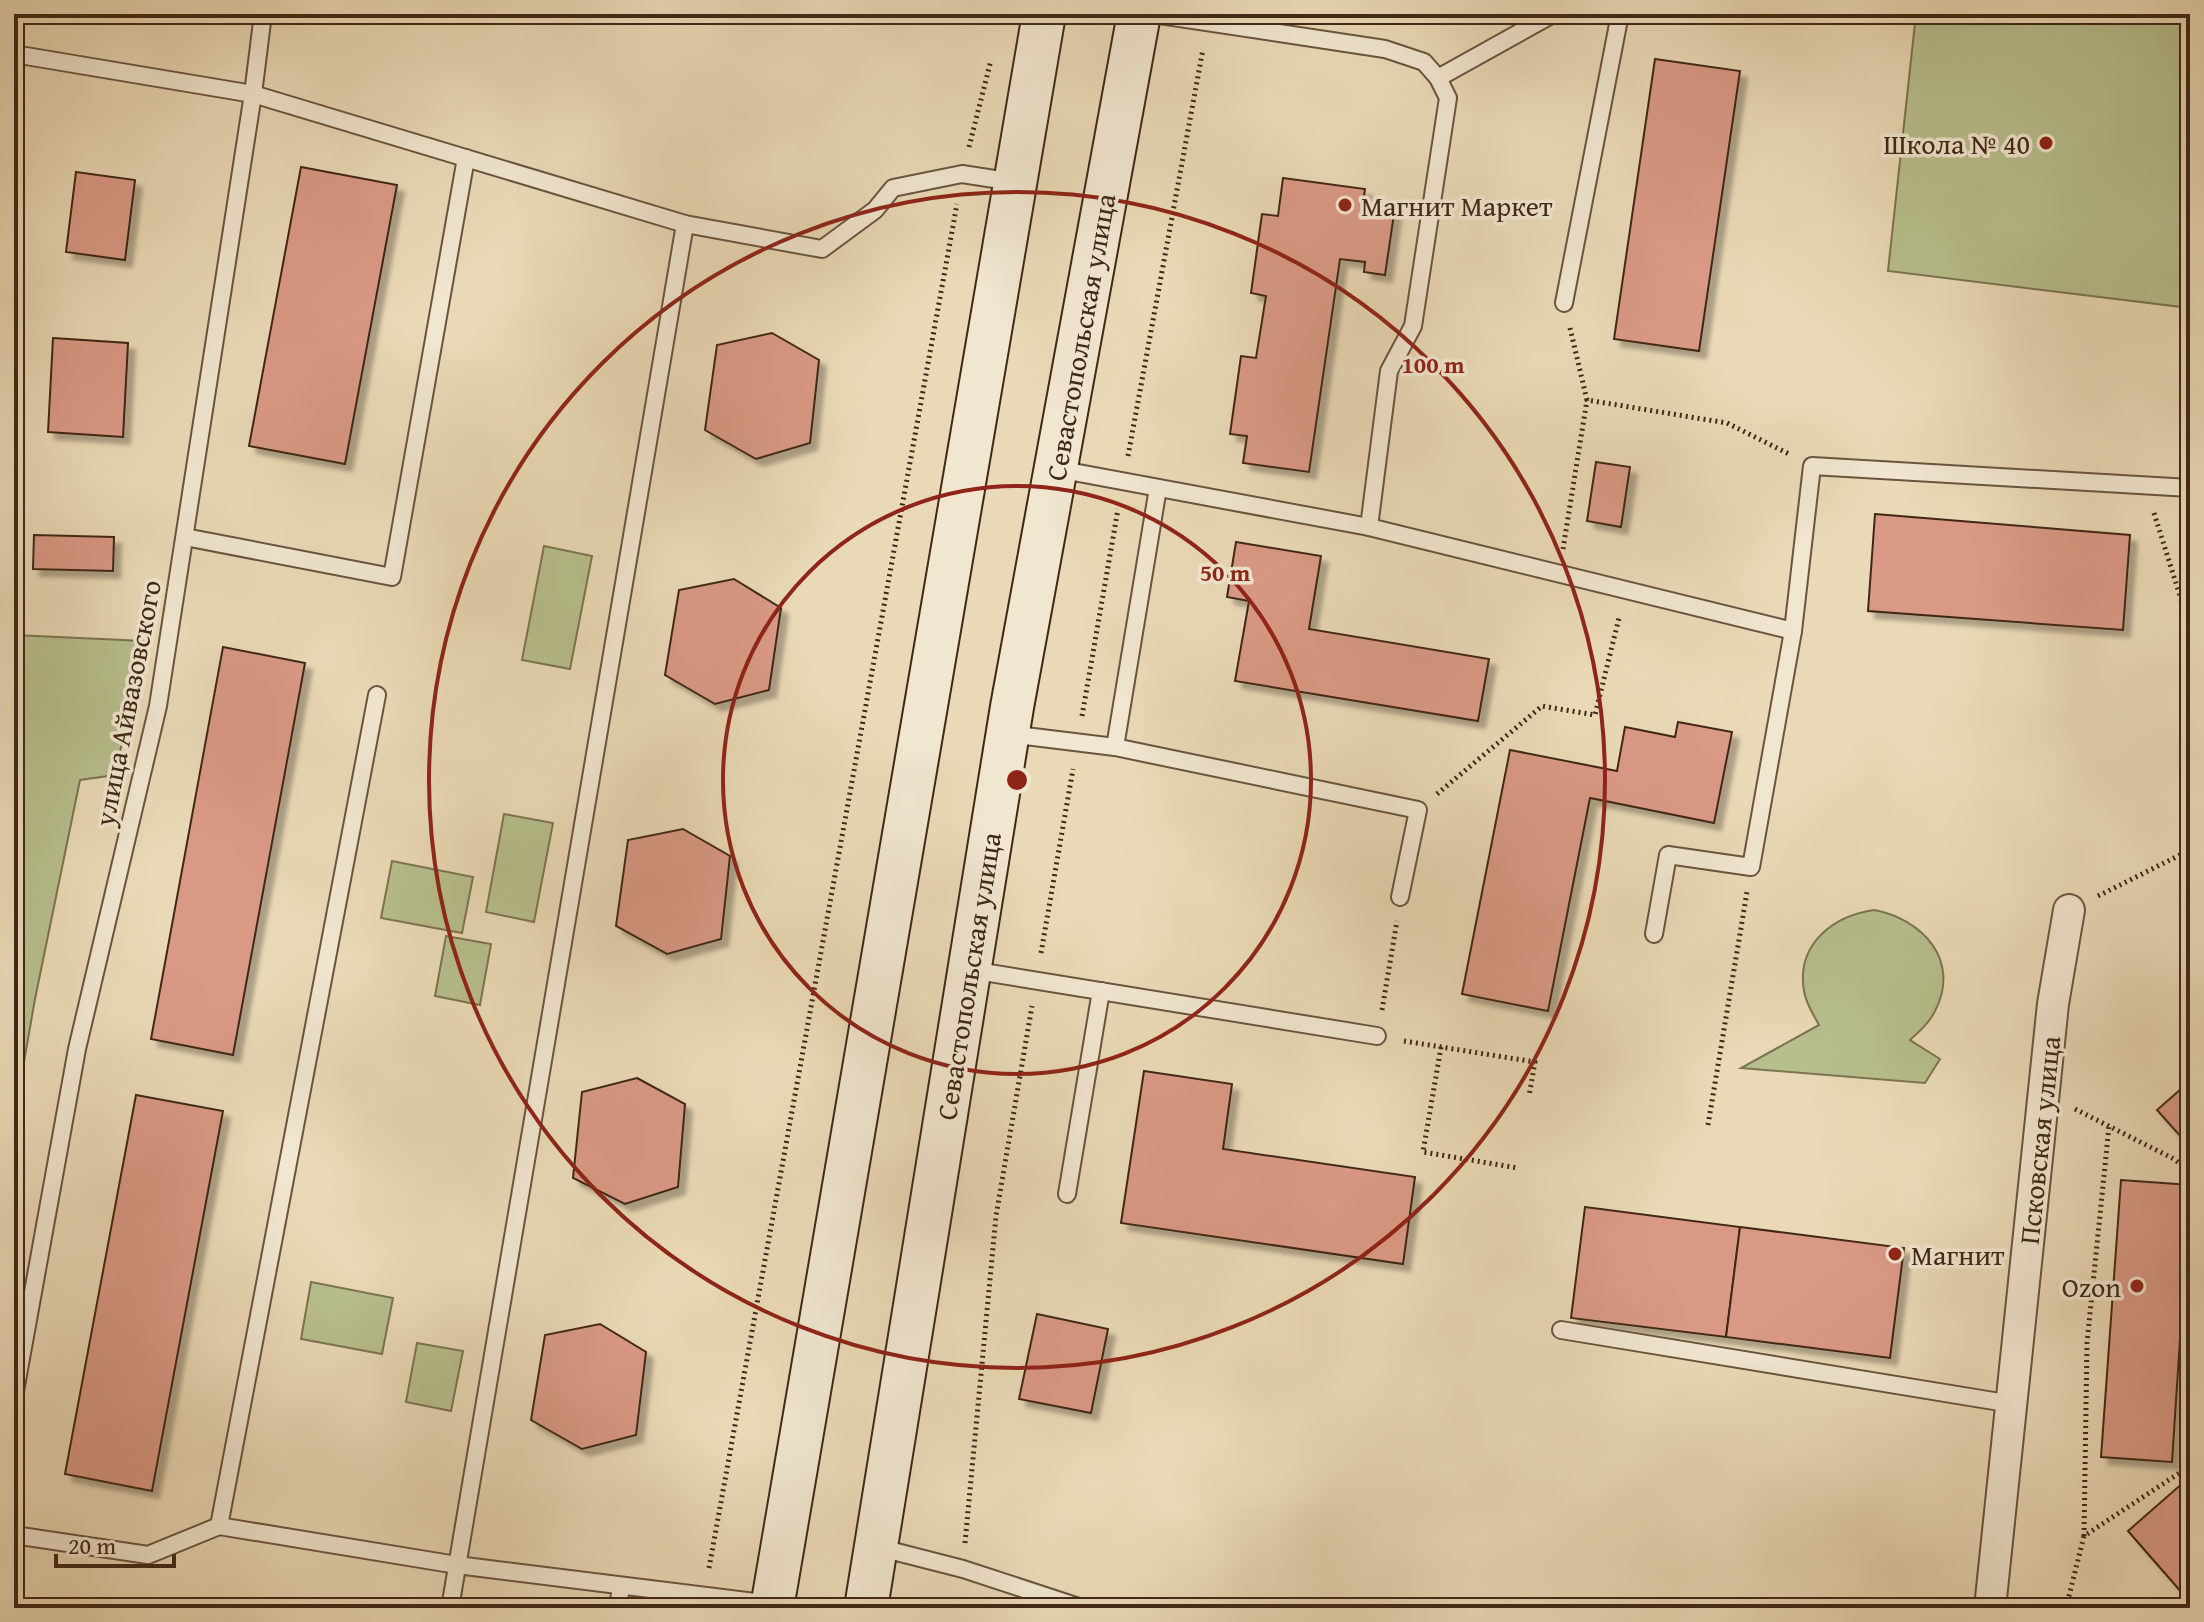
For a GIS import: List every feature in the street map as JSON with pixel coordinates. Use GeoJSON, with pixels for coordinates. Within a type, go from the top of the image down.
{"type":"FeatureCollection","features":[{"type":"Feature","properties":{"kind":"main road"},"geometry":{"type":"LineString","coordinates":[[772,1606],[1044,14]]}},
{"type":"Feature","properties":{"kind":"main road","name":"Севастопольская улица"},"geometry":{"type":"LineString","coordinates":[[866,1608],[1008,734],[1139,14]]}},
{"type":"Feature","properties":{"kind":"street","name":"Псковская улица"},"geometry":{"type":"LineString","coordinates":[[1990,1608],[2053,1004],[2069,910]]}},
{"type":"Feature","properties":{"kind":"lane","name":"улица Айвазовского"},"geometry":{"type":"LineString","coordinates":[[14,1397],[77,1049],[158,706],[263,14]]}},
{"type":"Feature","properties":{"kind":"lane"},"geometry":{"type":"LineString","coordinates":[[1153,14],[1385,49],[1424,62],[1438,78],[1448,98],[1413,326],[1389,371],[1369,527]]}},
{"type":"Feature","properties":{"kind":"lane"},"geometry":{"type":"LineString","coordinates":[[1438,78],[1553,14]]}},
{"type":"Feature","properties":{"kind":"lane"},"geometry":{"type":"LineString","coordinates":[[1564,303],[1620,14]]}},
{"type":"Feature","properties":{"kind":"lane"},"geometry":{"type":"LineString","coordinates":[[14,54],[253,94],[685,224],[822,249],[875,210],[893,188],[962,174],[1015,182]]}},
{"type":"Feature","properties":{"kind":"lane"},"geometry":{"type":"LineString","coordinates":[[185,537],[392,577],[466,158]]}},
{"type":"Feature","properties":{"kind":"lane"},"geometry":{"type":"LineString","coordinates":[[450,1608],[685,224]]}},
{"type":"Feature","properties":{"kind":"lane"},"geometry":{"type":"LineString","coordinates":[[1654,934],[1668,855],[1751,867],[1793,631],[1812,466],[2190,488]]}},
{"type":"Feature","properties":{"kind":"lane"},"geometry":{"type":"LineString","coordinates":[[1056,469],[1369,527],[1793,631]]}},
{"type":"Feature","properties":{"kind":"lane"},"geometry":{"type":"LineString","coordinates":[[1115,747],[1158,488]]}},
{"type":"Feature","properties":{"kind":"lane"},"geometry":{"type":"LineString","coordinates":[[219,1526],[377,695]]}},
{"type":"Feature","properties":{"kind":"lane"},"geometry":{"type":"LineString","coordinates":[[1008,734],[1115,747],[1418,810],[1400,897]]}},
{"type":"Feature","properties":{"kind":"lane"},"geometry":{"type":"LineString","coordinates":[[970,969],[1377,1036]]}},
{"type":"Feature","properties":{"kind":"lane"},"geometry":{"type":"LineString","coordinates":[[1067,1194],[1101,991]]}},
{"type":"Feature","properties":{"kind":"lane"},"geometry":{"type":"LineString","coordinates":[[1561,1330],[2012,1404]]}},
{"type":"Feature","properties":{"kind":"lane"},"geometry":{"type":"LineString","coordinates":[[14,1535],[148,1555],[219,1526],[457,1565],[772,1606]]}},
{"type":"Feature","properties":{"kind":"lane"},"geometry":{"type":"LineString","coordinates":[[876,1546],[963,1569],[1082,1608]]}},
{"type":"Feature","properties":{"kind":"lane"},"geometry":{"type":"LineString","coordinates":[[618,1608],[621,1586]]}},
{"type":"Feature","properties":{"kind":"path"},"geometry":{"type":"LineString","coordinates":[[963,1569],[996,1216],[1123,482],[1208,22]]}},
{"type":"Feature","properties":{"kind":"path"},"geometry":{"type":"LineString","coordinates":[[704,1597],[962,174],[992,58]]}},
{"type":"Feature","properties":{"kind":"path"},"geometry":{"type":"LineString","coordinates":[[1559,574],[1587,400],[1564,303]]}},
{"type":"Feature","properties":{"kind":"path"},"geometry":{"type":"LineString","coordinates":[[1587,400],[1727,423],[1812,466]]}},
{"type":"Feature","properties":{"kind":"path"},"geometry":{"type":"LineString","coordinates":[[2145,485],[2190,628]]}},
{"type":"Feature","properties":{"kind":"path"},"geometry":{"type":"LineString","coordinates":[[1418,810],[1542,706],[1595,715],[1626,590]]}},
{"type":"Feature","properties":{"kind":"path"},"geometry":{"type":"LineString","coordinates":[[2069,910],[2190,850]]}},
{"type":"Feature","properties":{"kind":"path"},"geometry":{"type":"LineString","coordinates":[[1708,1125],[1751,867]]}},
{"type":"Feature","properties":{"kind":"path"},"geometry":{"type":"LineString","coordinates":[[1400,897],[1377,1036],[1535,1062],[1529,1096]]}},
{"type":"Feature","properties":{"kind":"path"},"geometry":{"type":"LineString","coordinates":[[1441,1047],[1423,1152],[1518,1168]]}},
{"type":"Feature","properties":{"kind":"path"},"geometry":{"type":"LineString","coordinates":[[2044,1094],[2174,1159],[2190,1172]]}},
{"type":"Feature","properties":{"kind":"path"},"geometry":{"type":"LineString","coordinates":[[2066,1608],[2084,1536],[2087,1343],[2109,1126]]}},
{"type":"Feature","properties":{"kind":"path"},"geometry":{"type":"LineString","coordinates":[[2084,1536],[2190,1466]]}},
{"type":"Feature","properties":{"kind":"green space","name":"Школа № 40"},"geometry":{"type":"Polygon","coordinates":[[[1916,14],[2190,14],[2190,308],[1888,271],[1916,14]]]}},
{"type":"Feature","properties":{"kind":"green space"},"geometry":{"type":"Polygon","coordinates":[[[544,546],[592,556],[570,669],[522,660],[544,546]]]}},
{"type":"Feature","properties":{"kind":"green space"},"geometry":{"type":"Polygon","coordinates":[[[14,635],[144,641],[115,775],[80,780],[14,1119],[14,635]]]}},
{"type":"Feature","properties":{"kind":"green space"},"geometry":{"type":"Polygon","coordinates":[[[504,814],[553,823],[534,922],[486,912],[504,814]]]}},
{"type":"Feature","properties":{"kind":"green space"},"geometry":{"type":"Polygon","coordinates":[[[392,861],[473,877],[462,933],[381,918],[392,861]]]}},
{"type":"Feature","properties":{"kind":"green space"},"geometry":{"type":"Polygon","coordinates":[[[1874,910],[1892,915],[1922,933],[1940,959],[1942,993],[1930,1019],[1910,1040],[1940,1059],[1925,1083],[1741,1068],[1819,1025],[1804,991],[1803,974],[1812,946],[1832,926],[1859,913],[1874,910]]]}},
{"type":"Feature","properties":{"kind":"green space"},"geometry":{"type":"Polygon","coordinates":[[[446,936],[491,944],[480,1005],[435,996],[446,936]]]}},
{"type":"Feature","properties":{"kind":"green space"},"geometry":{"type":"Polygon","coordinates":[[[311,1282],[393,1298],[382,1354],[301,1339],[311,1282]]]}},
{"type":"Feature","properties":{"kind":"green space"},"geometry":{"type":"Polygon","coordinates":[[[417,1343],[463,1351],[451,1411],[406,1402],[417,1343]]]}},
{"type":"Feature","properties":{"kind":"building"},"geometry":{"type":"Polygon","coordinates":[[[1655,59],[1740,71],[1699,351],[1614,339],[1655,59]]]}},
{"type":"Feature","properties":{"kind":"building"},"geometry":{"type":"Polygon","coordinates":[[[301,167],[397,185],[345,464],[249,446],[301,167]]]}},
{"type":"Feature","properties":{"kind":"building"},"geometry":{"type":"Polygon","coordinates":[[[76,172],[135,180],[125,260],[66,252],[76,172]]]}},
{"type":"Feature","properties":{"kind":"building"},"geometry":{"type":"Polygon","coordinates":[[[1283,178],[1365,189],[1363,202],[1395,207],[1385,275],[1364,272],[1365,262],[1340,259],[1309,472],[1243,463],[1247,436],[1230,434],[1241,356],[1256,358],[1266,296],[1251,293],[1262,214],[1278,216],[1283,178]]]}},
{"type":"Feature","properties":{"kind":"building"},"geometry":{"type":"Polygon","coordinates":[[[772,333],[819,360],[810,443],[756,459],[705,430],[717,345],[772,333]]]}},
{"type":"Feature","properties":{"kind":"building"},"geometry":{"type":"Polygon","coordinates":[[[53,338],[128,343],[123,437],[48,432],[53,338]]]}},
{"type":"Feature","properties":{"kind":"building"},"geometry":{"type":"Polygon","coordinates":[[[1596,462],[1630,467],[1621,527],[1587,521],[1596,462]]]}},
{"type":"Feature","properties":{"kind":"building"},"geometry":{"type":"Polygon","coordinates":[[[1875,514],[2130,535],[2123,630],[1868,611],[1875,514]]]}},
{"type":"Feature","properties":{"kind":"building"},"geometry":{"type":"Polygon","coordinates":[[[34,535],[114,537],[113,571],[33,569],[34,535]]]}},
{"type":"Feature","properties":{"kind":"building"},"geometry":{"type":"Polygon","coordinates":[[[1236,542],[1321,556],[1309,629],[1489,659],[1478,721],[1235,681],[1249,601],[1227,597],[1236,542]]]}},
{"type":"Feature","properties":{"kind":"building"},"geometry":{"type":"Polygon","coordinates":[[[734,579],[781,608],[769,690],[715,704],[665,675],[679,590],[734,579]]]}},
{"type":"Feature","properties":{"kind":"building"},"geometry":{"type":"Polygon","coordinates":[[[223,647],[305,663],[233,1055],[151,1039],[223,647]]]}},
{"type":"Feature","properties":{"kind":"building"},"geometry":{"type":"Polygon","coordinates":[[[1678,722],[1732,732],[1714,823],[1590,798],[1548,1011],[1462,994],[1510,750],[1617,771],[1625,727],[1675,737],[1678,722]]]}},
{"type":"Feature","properties":{"kind":"building"},"geometry":{"type":"Polygon","coordinates":[[[683,829],[730,856],[721,939],[667,954],[616,926],[628,840],[683,829]]]}},
{"type":"Feature","properties":{"kind":"building"},"geometry":{"type":"Polygon","coordinates":[[[1144,1071],[1232,1084],[1223,1149],[1415,1177],[1403,1264],[1121,1223],[1144,1071]]]}},
{"type":"Feature","properties":{"kind":"building"},"geometry":{"type":"Polygon","coordinates":[[[637,1078],[685,1104],[678,1187],[625,1204],[573,1178],[582,1092],[637,1078]]]}},
{"type":"Feature","properties":{"kind":"building"},"geometry":{"type":"Polygon","coordinates":[[[2190,1081],[2190,1147],[2157,1110],[2190,1081]]]}},
{"type":"Feature","properties":{"kind":"building"},"geometry":{"type":"Polygon","coordinates":[[[136,1095],[223,1111],[152,1491],[65,1474],[136,1095]]]}},
{"type":"Feature","properties":{"kind":"building"},"geometry":{"type":"Polygon","coordinates":[[[2121,1180],[2190,1185],[2172,1462],[2101,1457],[2121,1180]]]}},
{"type":"Feature","properties":{"kind":"building"},"geometry":{"type":"Polygon","coordinates":[[[1585,1207],[1740,1227],[1726,1337],[1571,1318],[1585,1207]]]}},
{"type":"Feature","properties":{"kind":"building"},"geometry":{"type":"Polygon","coordinates":[[[1740,1227],[1904,1248],[1890,1358],[1726,1337],[1740,1227]]]}},
{"type":"Feature","properties":{"kind":"building"},"geometry":{"type":"Polygon","coordinates":[[[1037,1314],[1108,1329],[1091,1413],[1019,1399],[1037,1314]]]}},
{"type":"Feature","properties":{"kind":"building"},"geometry":{"type":"Polygon","coordinates":[[[600,1324],[646,1352],[636,1435],[582,1449],[531,1420],[545,1335],[600,1324]]]}},
{"type":"Feature","properties":{"kind":"building"},"geometry":{"type":"Polygon","coordinates":[[[2185,1481],[2190,1486],[2190,1602],[2128,1531],[2185,1481]]]}},
{"type":"Feature","properties":{"kind":"place","name":"Школа № 40"},"geometry":{"type":"Point","coordinates":[2046,143]}},
{"type":"Feature","properties":{"kind":"place","name":"Магнит Маркет"},"geometry":{"type":"Point","coordinates":[1345,205]}},
{"type":"Feature","properties":{"kind":"place","name":"Магнит"},"geometry":{"type":"Point","coordinates":[1895,1254]}},
{"type":"Feature","properties":{"kind":"place","name":"Ozon"},"geometry":{"type":"Point","coordinates":[2137,1286]}}]}
